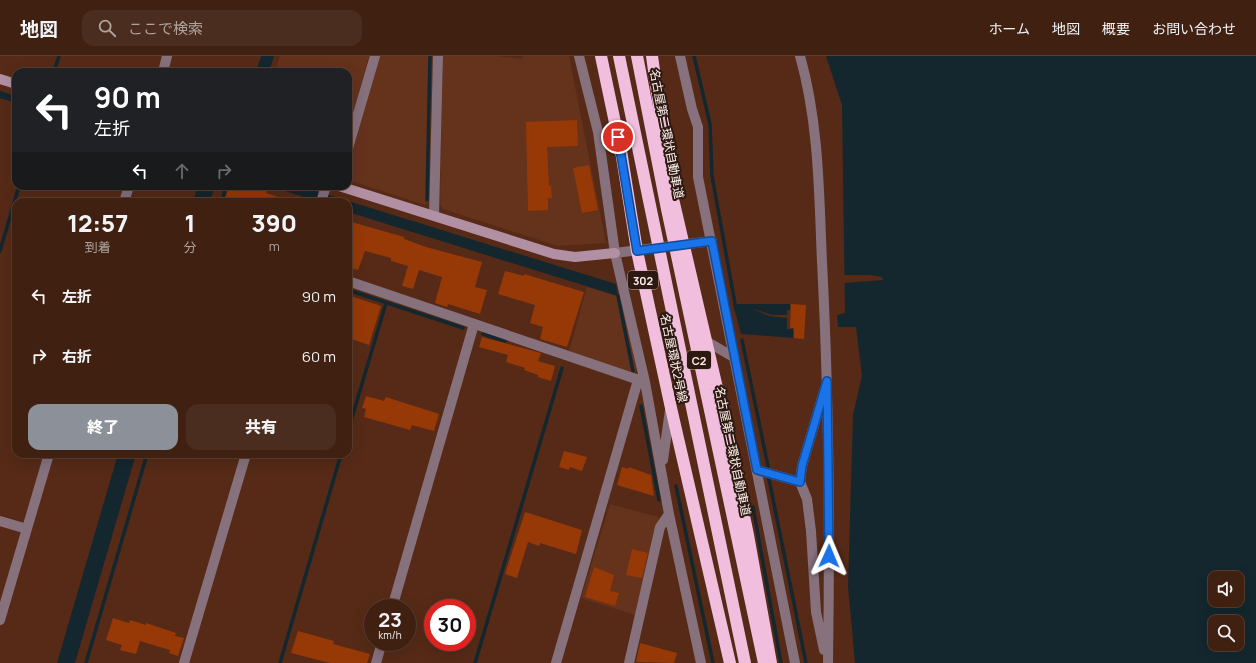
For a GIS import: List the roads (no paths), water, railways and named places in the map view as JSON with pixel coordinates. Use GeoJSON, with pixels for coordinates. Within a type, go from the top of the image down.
{"type":"FeatureCollection","features":[{"type":"Feature","properties":{"kind":"highway","name":"名古屋環状2号線"},"geometry":{"type":"LineString","coordinates":[[601,56],[621,151],[637,251],[671,408],[730,663]]}},
{"type":"Feature","properties":{"kind":"highway","name":"C2"},"geometry":{"type":"LineString","coordinates":[[619,56],[745,663]]}},
{"type":"Feature","properties":{"kind":"highway","name":"名古屋第二環状自動車道"},"geometry":{"type":"LineString","coordinates":[[637,56],[667,209],[764,663]]}},
{"type":"Feature","properties":{"kind":"highway"},"geometry":{"type":"LineString","coordinates":[[652,56],[670,186],[706,340],[748,535],[770,663]]}},
{"type":"Feature","properties":{"kind":"highway"},"geometry":{"type":"LineString","coordinates":[[754,615],[770,663]]}},
{"type":"Feature","properties":{"kind":"highway"},"geometry":{"type":"LineString","coordinates":[[738,630],[742,663]]}},
{"type":"Feature","properties":{"kind":"street"},"geometry":{"type":"LineString","coordinates":[[164,68],[167,56]]}},
{"type":"Feature","properties":{"kind":"street"},"geometry":{"type":"LineString","coordinates":[[352,134],[375,56]]}},
{"type":"Feature","properties":{"kind":"street"},"geometry":{"type":"LineString","coordinates":[[434,215],[438,56]]}},
{"type":"Feature","properties":{"kind":"street"},"geometry":{"type":"LineString","coordinates":[[579,56],[598,132],[615,254],[701,663]]}},
{"type":"Feature","properties":{"kind":"street"},"geometry":{"type":"LineString","coordinates":[[680,56],[692,109],[698,127],[698,177],[712,241],[795,663]]}},
{"type":"Feature","properties":{"kind":"street"},"geometry":{"type":"LineString","coordinates":[[800,56],[808,87],[816,141],[827,381],[830,495],[827,663]]}},
{"type":"Feature","properties":{"kind":"street"},"geometry":{"type":"LineString","coordinates":[[0,79],[12,83]]}},
{"type":"Feature","properties":{"kind":"street"},"geometry":{"type":"LineString","coordinates":[[598,132],[621,151]]}},
{"type":"Feature","properties":{"kind":"street"},"geometry":{"type":"LineString","coordinates":[[352,190],[554,254],[575,257],[615,254],[712,241]]}},
{"type":"Feature","properties":{"kind":"street"},"geometry":{"type":"LineString","coordinates":[[352,282],[642,381]]}},
{"type":"Feature","properties":{"kind":"street"},"geometry":{"type":"LineString","coordinates":[[395,599],[474,324]]}},
{"type":"Feature","properties":{"kind":"street"},"geometry":{"type":"LineString","coordinates":[[706,340],[735,358]]}},
{"type":"Feature","properties":{"kind":"street"},"geometry":{"type":"LineString","coordinates":[[556,663],[642,381]]}},
{"type":"Feature","properties":{"kind":"street"},"geometry":{"type":"LineString","coordinates":[[827,381],[802,466],[800,482],[807,499],[811,531],[816,612],[827,663]]}},
{"type":"Feature","properties":{"kind":"street"},"geometry":{"type":"LineString","coordinates":[[663,481],[663,455],[671,408]]}},
{"type":"Feature","properties":{"kind":"street"},"geometry":{"type":"LineString","coordinates":[[0,620],[48,458]]}},
{"type":"Feature","properties":{"kind":"street"},"geometry":{"type":"LineString","coordinates":[[184,663],[245,458]]}},
{"type":"Feature","properties":{"kind":"street"},"geometry":{"type":"LineString","coordinates":[[757,470],[800,482]]}},
{"type":"Feature","properties":{"kind":"street"},"geometry":{"type":"LineString","coordinates":[[629,663],[660,527],[670,514]]}},
{"type":"Feature","properties":{"kind":"street"},"geometry":{"type":"LineString","coordinates":[[0,521],[27,529]]}},
{"type":"Feature","properties":{"kind":"street"},"geometry":{"type":"LineString","coordinates":[[376,663],[379,651]]}},
{"type":"Feature","properties":{"kind":"water"},"geometry":{"type":"Polygon","coordinates":[[[261,56],[274,56],[270,68],[257,68],[261,56]]]}},
{"type":"Feature","properties":{"kind":"water"},"geometry":{"type":"Polygon","coordinates":[[[826,56],[1256,56],[1256,663],[855,663],[848,587],[853,415],[862,376],[856,327],[838,327],[837,315],[845,313],[842,105],[826,56]]]}},
{"type":"Feature","properties":{"kind":"water"},"geometry":{"type":"Polygon","coordinates":[[[0,91],[12,95],[12,102],[0,98],[0,91]]]}},
{"type":"Feature","properties":{"kind":"water"},"geometry":{"type":"Polygon","coordinates":[[[197,190],[214,190],[211,198],[194,198],[197,190]]]}},
{"type":"Feature","properties":{"kind":"water"},"geometry":{"type":"Polygon","coordinates":[[[282,190],[313,190],[339,198],[307,198],[282,190]]]}},
{"type":"Feature","properties":{"kind":"water"},"geometry":{"type":"Polygon","coordinates":[[[352,202],[616,284],[618,296],[352,213],[352,202]]]}},
{"type":"Feature","properties":{"kind":"water"},"geometry":{"type":"Polygon","coordinates":[[[733,304],[790,304],[790,310],[787,310],[787,315],[772,315],[751,308],[769,316],[787,318],[787,329],[793,329],[793,338],[741,334],[733,304]]]}},
{"type":"Feature","properties":{"kind":"water"},"geometry":{"type":"Polygon","coordinates":[[[117,458],[135,458],[75,663],[57,663],[117,458]]]}},
{"type":"Feature","properties":{"kind":"waterway"},"geometry":{"type":"LineString","coordinates":[[55,68],[59,56]]}},
{"type":"Feature","properties":{"kind":"waterway"},"geometry":{"type":"LineString","coordinates":[[427,200],[430,56]]}},
{"type":"Feature","properties":{"kind":"waterway"},"geometry":{"type":"LineString","coordinates":[[694,56],[710,124],[712,176],[736,309]]}},
{"type":"Feature","properties":{"kind":"waterway"},"geometry":{"type":"LineString","coordinates":[[15,198],[18,190]]}},
{"type":"Feature","properties":{"kind":"waterway"},"geometry":{"type":"LineString","coordinates":[[223,198],[225,190]]}},
{"type":"Feature","properties":{"kind":"waterway"},"geometry":{"type":"LineString","coordinates":[[0,251],[12,210]]}},
{"type":"Feature","properties":{"kind":"waterway"},"geometry":{"type":"LineString","coordinates":[[352,291],[463,328]]}},
{"type":"Feature","properties":{"kind":"waterway"},"geometry":{"type":"LineString","coordinates":[[618,296],[633,371]]}},
{"type":"Feature","properties":{"kind":"waterway"},"geometry":{"type":"LineString","coordinates":[[352,418],[386,303]]}},
{"type":"Feature","properties":{"kind":"waterway"},"geometry":{"type":"LineString","coordinates":[[483,334],[505,341]]}},
{"type":"Feature","properties":{"kind":"waterway"},"geometry":{"type":"LineString","coordinates":[[742,340],[768,466]]}},
{"type":"Feature","properties":{"kind":"waterway"},"geometry":{"type":"LineString","coordinates":[[475,663],[562,368]]}},
{"type":"Feature","properties":{"kind":"waterway"},"geometry":{"type":"LineString","coordinates":[[641,406],[659,500]]}},
{"type":"Feature","properties":{"kind":"waterway"},"geometry":{"type":"LineString","coordinates":[[86,663],[146,458]]}},
{"type":"Feature","properties":{"kind":"waterway"},"geometry":{"type":"LineString","coordinates":[[280,663],[340,458]]}},
{"type":"Feature","properties":{"kind":"waterway"},"geometry":{"type":"LineString","coordinates":[[769,479],[806,663]]}},
{"type":"Feature","properties":{"kind":"waterway"},"geometry":{"type":"LineString","coordinates":[[676,486],[713,663]]}},
{"type":"Feature","properties":{"kind":"waterway"},"geometry":{"type":"LineString","coordinates":[[753,507],[781,663]]}}]}
